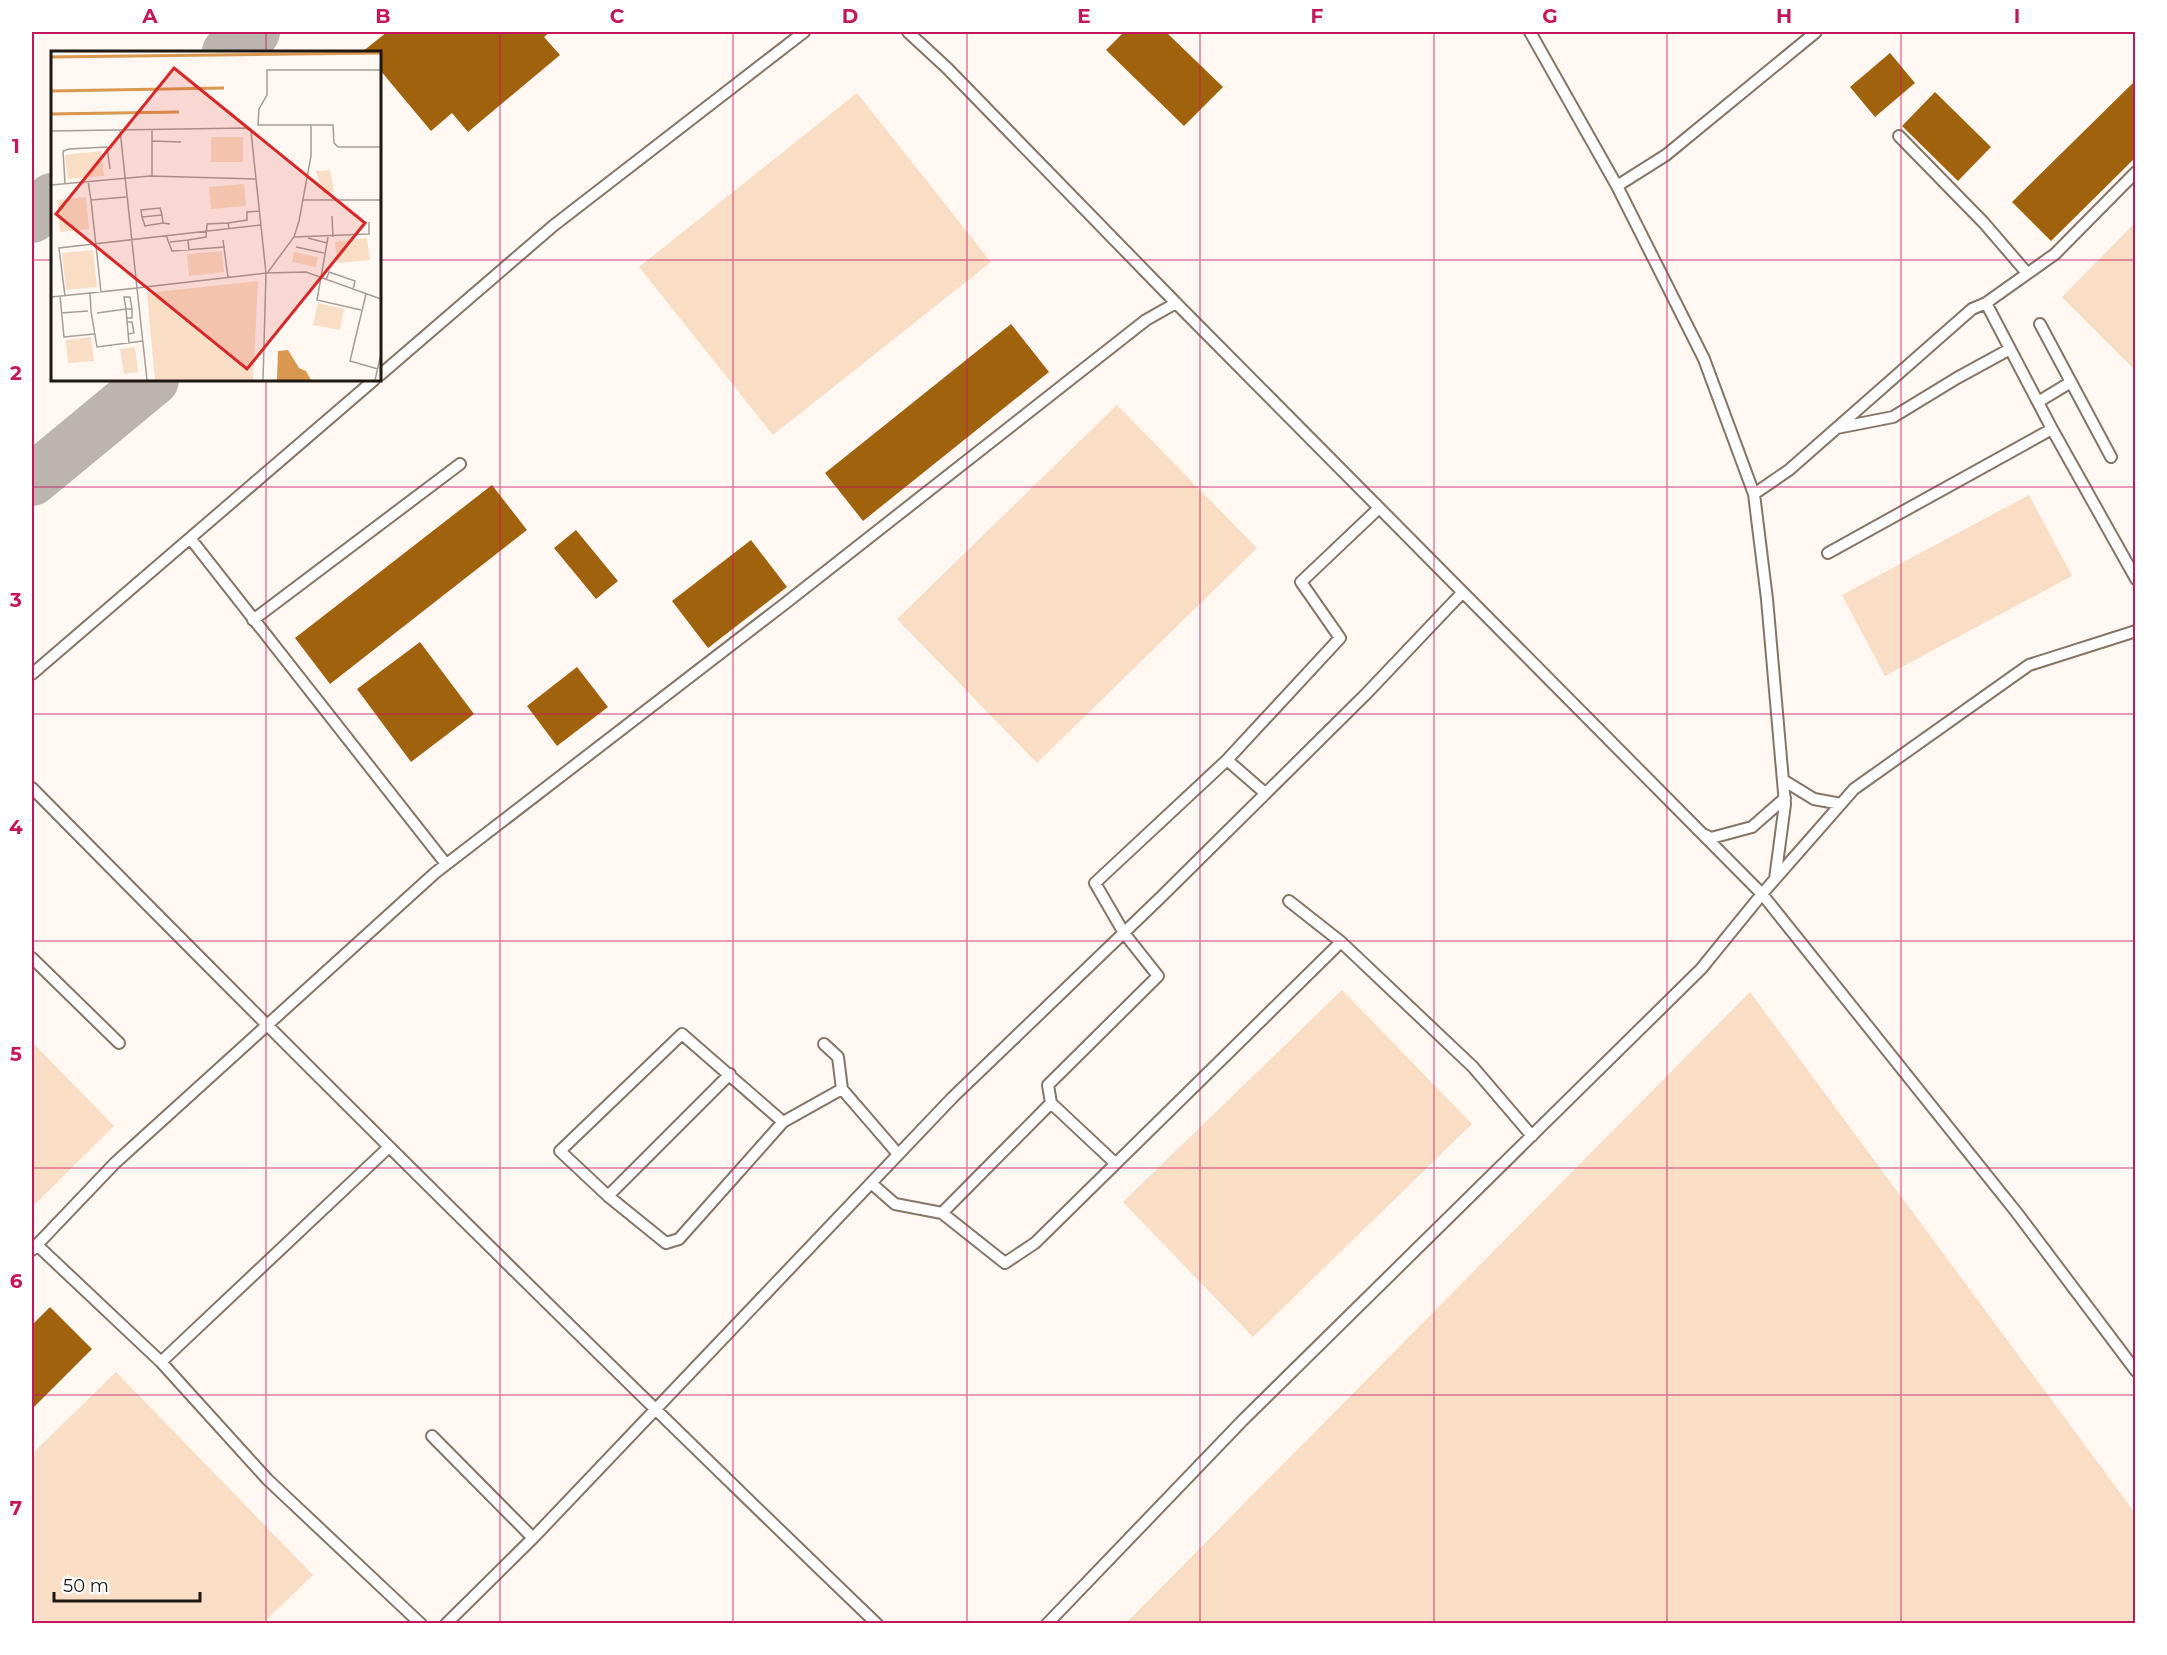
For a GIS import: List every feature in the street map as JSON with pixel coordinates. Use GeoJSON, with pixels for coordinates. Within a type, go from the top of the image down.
{"type":"FeatureCollection","features":[{"type":"Feature","properties":{"kind":"lane"},"geometry":{"type":"LineString","coordinates":[[381,374],[553,226],[804,32]]}},
{"type":"Feature","properties":{"kind":"lane"},"geometry":{"type":"LineString","coordinates":[[908,32],[947,68],[1462,593],[1762,894],[2017,1213],[2136,1371]]}},
{"type":"Feature","properties":{"kind":"lane"},"geometry":{"type":"LineString","coordinates":[[1530,32],[1617,186],[1704,359],[1754,494],[1767,599],[1785,798],[1775,879]]}},
{"type":"Feature","properties":{"kind":"lane"},"geometry":{"type":"LineString","coordinates":[[1617,186],[1666,155],[1816,32]]}},
{"type":"Feature","properties":{"kind":"lane"},"geometry":{"type":"LineString","coordinates":[[1899,136],[1984,223],[2027,273]]}},
{"type":"Feature","properties":{"kind":"lane"},"geometry":{"type":"LineString","coordinates":[[1754,494],[1789,470],[1972,309],[1986,303],[2055,254],[2136,172]]}},
{"type":"Feature","properties":{"kind":"lane"},"geometry":{"type":"LineString","coordinates":[[421,1623],[267,1479],[161,1362],[34,1248],[116,1163],[446,864],[787,602],[1146,320],[1176,303]]}},
{"type":"Feature","properties":{"kind":"lane"},"geometry":{"type":"LineString","coordinates":[[1986,303],[2052,429],[2136,579]]}},
{"type":"Feature","properties":{"kind":"lane"},"geometry":{"type":"LineString","coordinates":[[2040,324],[2111,457]]}},
{"type":"Feature","properties":{"kind":"lane"},"geometry":{"type":"LineString","coordinates":[[1837,428],[1893,417],[2010,349]]}},
{"type":"Feature","properties":{"kind":"lane"},"geometry":{"type":"LineString","coordinates":[[32,674],[373,381]]}},
{"type":"Feature","properties":{"kind":"lane"},"geometry":{"type":"LineString","coordinates":[[2038,402],[2071,382]]}},
{"type":"Feature","properties":{"kind":"lane"},"geometry":{"type":"LineString","coordinates":[[1828,553],[2052,429]]}},
{"type":"Feature","properties":{"kind":"lane"},"geometry":{"type":"LineString","coordinates":[[253,620],[459,464]]}},
{"type":"Feature","properties":{"kind":"lane"},"geometry":{"type":"LineString","coordinates":[[1115,1163],[1051,1103],[1048,1085],[1158,976],[1124,933],[1095,883],[1227,760],[1340,638],[1301,582],[1379,508]]}},
{"type":"Feature","properties":{"kind":"lane"},"geometry":{"type":"LineString","coordinates":[[190,538],[446,864]]}},
{"type":"Feature","properties":{"kind":"lane"},"geometry":{"type":"LineString","coordinates":[[446,1623],[533,1538],[953,1097],[1124,933],[1366,694],[1462,593]]}},
{"type":"Feature","properties":{"kind":"lane"},"geometry":{"type":"LineString","coordinates":[[1047,1623],[1243,1420],[1701,969],[1762,894],[1854,789],[2029,665],[2136,631]]}},
{"type":"Feature","properties":{"kind":"lane"},"geometry":{"type":"LineString","coordinates":[[1227,760],[1266,793]]}},
{"type":"Feature","properties":{"kind":"lane"},"geometry":{"type":"LineString","coordinates":[[1783,780],[1814,799],[1841,804]]}},
{"type":"Feature","properties":{"kind":"lane"},"geometry":{"type":"LineString","coordinates":[[32,788],[267,1026],[655,1410],[877,1623]]}},
{"type":"Feature","properties":{"kind":"lane"},"geometry":{"type":"LineString","coordinates":[[1702,834],[1712,838],[1752,827],[1785,798]]}},
{"type":"Feature","properties":{"kind":"lane"},"geometry":{"type":"LineString","coordinates":[[1289,901],[1341,942],[1473,1067],[1532,1136]]}},
{"type":"Feature","properties":{"kind":"lane"},"geometry":{"type":"LineString","coordinates":[[871,1183],[895,1204],[942,1213],[1005,1263],[1035,1242],[1341,942]]}},
{"type":"Feature","properties":{"kind":"lane"},"geometry":{"type":"LineString","coordinates":[[32,958],[118,1043]]}},
{"type":"Feature","properties":{"kind":"lane"},"geometry":{"type":"LineString","coordinates":[[783,1122],[682,1034],[560,1151],[608,1196],[666,1244],[679,1239],[783,1122],[842,1089]]}},
{"type":"Feature","properties":{"kind":"lane"},"geometry":{"type":"LineString","coordinates":[[824,1044],[838,1057],[842,1089],[898,1154]]}},
{"type":"Feature","properties":{"kind":"lane"},"geometry":{"type":"LineString","coordinates":[[608,1196],[730,1074]]}},
{"type":"Feature","properties":{"kind":"lane"},"geometry":{"type":"LineString","coordinates":[[942,1213],[1051,1103]]}},
{"type":"Feature","properties":{"kind":"lane"},"geometry":{"type":"LineString","coordinates":[[161,1362],[389,1147]]}},
{"type":"Feature","properties":{"kind":"lane"},"geometry":{"type":"LineString","coordinates":[[432,1436],[533,1538]]}},
{"type":"Feature","properties":{"kind":"shaded area"},"geometry":{"type":"Polygon","coordinates":[[[857,93],[991,262],[773,435],[639,267],[857,93]]]}},
{"type":"Feature","properties":{"kind":"shaded area"},"geometry":{"type":"Polygon","coordinates":[[[2135,223],[2135,370],[2062,297],[2135,223]]]}},
{"type":"Feature","properties":{"kind":"shaded area"},"geometry":{"type":"Polygon","coordinates":[[[1117,405],[1257,548],[1037,763],[897,619],[1117,405]]]}},
{"type":"Feature","properties":{"kind":"shaded area"},"geometry":{"type":"Polygon","coordinates":[[[2029,495],[2072,576],[1885,676],[1842,595],[2029,495]]]}},
{"type":"Feature","properties":{"kind":"shaded area"},"geometry":{"type":"Polygon","coordinates":[[[1342,990],[1472,1124],[1253,1337],[1123,1202],[1342,990]]]}},
{"type":"Feature","properties":{"kind":"shaded area"},"geometry":{"type":"Polygon","coordinates":[[[1750,992],[2135,1513],[2135,1623],[1126,1623],[1750,992]]]}},
{"type":"Feature","properties":{"kind":"shaded area"},"geometry":{"type":"Polygon","coordinates":[[[32,1042],[114,1126],[32,1207],[32,1042]]]}},
{"type":"Feature","properties":{"kind":"shaded area"},"geometry":{"type":"Polygon","coordinates":[[[116,1372],[313,1575],[263,1623],[32,1623],[32,1454],[116,1372]]]}},
{"type":"Feature","properties":{"kind":"building"},"geometry":{"type":"Polygon","coordinates":[[[387,32],[550,32],[544,37],[560,55],[468,132],[452,113],[431,131],[381,71],[381,51],[363,51],[387,32]]]}},
{"type":"Feature","properties":{"kind":"building"},"geometry":{"type":"Polygon","coordinates":[[[1124,32],[1166,32],[1223,87],[1184,126],[1106,50],[1124,32]]]}},
{"type":"Feature","properties":{"kind":"building"},"geometry":{"type":"Polygon","coordinates":[[[1890,53],[1915,83],[1875,117],[1850,87],[1890,53]]]}},
{"type":"Feature","properties":{"kind":"building"},"geometry":{"type":"Polygon","coordinates":[[[2136,80],[2136,157],[2051,241],[2012,202],[2136,80]]]}},
{"type":"Feature","properties":{"kind":"building"},"geometry":{"type":"Polygon","coordinates":[[[1935,92],[1991,147],[1958,181],[1902,126],[1935,92]]]}},
{"type":"Feature","properties":{"kind":"building"},"geometry":{"type":"Polygon","coordinates":[[[1011,324],[1049,372],[863,521],[825,473],[1011,324]]]}},
{"type":"Feature","properties":{"kind":"building"},"geometry":{"type":"Polygon","coordinates":[[[492,485],[527,530],[330,684],[295,638],[492,485]]]}},
{"type":"Feature","properties":{"kind":"building"},"geometry":{"type":"Polygon","coordinates":[[[576,530],[618,581],[596,599],[554,548],[576,530]]]}},
{"type":"Feature","properties":{"kind":"building"},"geometry":{"type":"Polygon","coordinates":[[[751,540],[787,587],[708,648],[672,601],[751,540]]]}},
{"type":"Feature","properties":{"kind":"building"},"geometry":{"type":"Polygon","coordinates":[[[420,642],[474,714],[411,762],[357,689],[420,642]]]}},
{"type":"Feature","properties":{"kind":"building"},"geometry":{"type":"Polygon","coordinates":[[[577,667],[608,707],[557,746],[527,706],[577,667]]]}},
{"type":"Feature","properties":{"kind":"building"},"geometry":{"type":"Polygon","coordinates":[[[50,1307],[92,1349],[32,1409],[32,1325],[50,1307]]]}},
{"type":"Feature","properties":{"kind":"taxiway"},"geometry":{"type":"LineString","coordinates":[[229,51],[254,32]]}},
{"type":"Feature","properties":{"kind":"taxiway"},"geometry":{"type":"LineString","coordinates":[[32,217],[51,200]]}},
{"type":"Feature","properties":{"kind":"taxiway"},"geometry":{"type":"LineString","coordinates":[[32,480],[152,381]]}}]}
